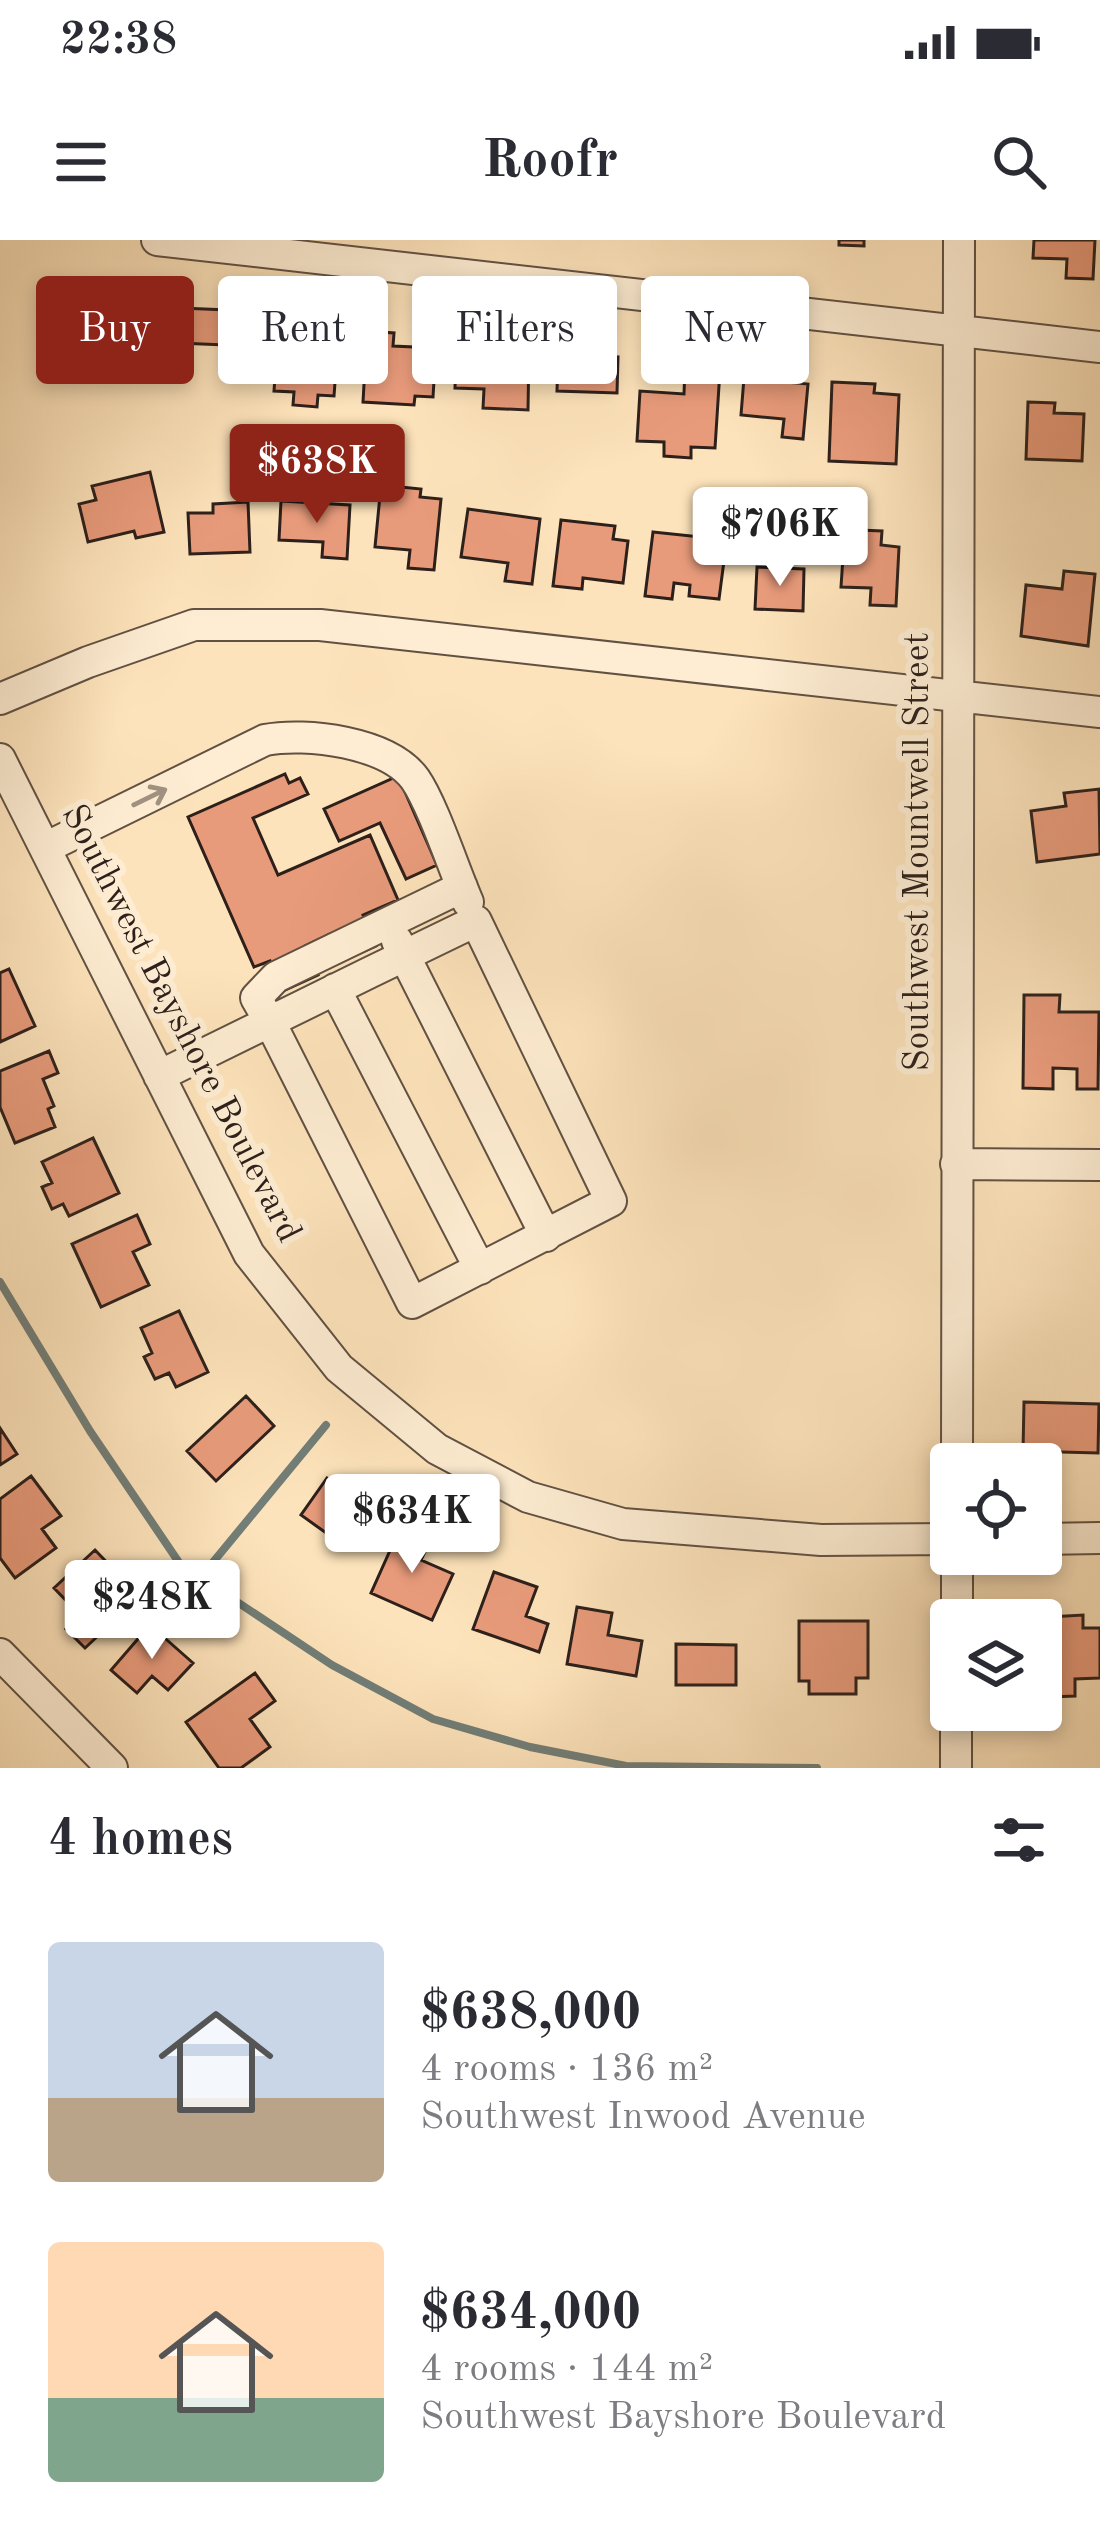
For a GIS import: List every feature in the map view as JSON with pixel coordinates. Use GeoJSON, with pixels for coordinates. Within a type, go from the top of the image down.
{"type":"FeatureCollection","features":[{"type":"Feature","properties":{"kind":"street"},"geometry":{"type":"LineString","coordinates":[[157,240],[1100,347]]}},
{"type":"Feature","properties":{"kind":"street","name":"Southwest Mountwell Street"},"geometry":{"type":"LineString","coordinates":[[957,1443],[959,240]]}},
{"type":"Feature","properties":{"kind":"street"},"geometry":{"type":"LineString","coordinates":[[0,700],[88,662],[194,625],[320,625],[1100,712]]}},
{"type":"Feature","properties":{"kind":"street"},"geometry":{"type":"LineString","coordinates":[[45,848],[265,740],[290,735],[324,737],[395,762],[415,778],[462,887],[476,920],[611,1201],[412,1303],[256,998],[276,977],[462,887]]}},
{"type":"Feature","properties":{"kind":"street","name":"Southwest Bayshore Boulevard"},"geometry":{"type":"LineString","coordinates":[[0,759],[249,1254],[339,1368],[437,1449],[527,1497],[623,1524],[821,1540],[930,1539]]}},
{"type":"Feature","properties":{"kind":"street"},"geometry":{"type":"LineString","coordinates":[[159,1076],[476,920]]}},
{"type":"Feature","properties":{"kind":"street"},"geometry":{"type":"LineString","coordinates":[[388,923],[546,1236]]}},
{"type":"Feature","properties":{"kind":"street"},"geometry":{"type":"LineString","coordinates":[[335,989],[480,1269]]}},
{"type":"Feature","properties":{"kind":"street"},"geometry":{"type":"LineString","coordinates":[[956,1165],[1100,1165]]}},
{"type":"Feature","properties":{"kind":"street"},"geometry":{"type":"LineString","coordinates":[[1062,1539],[1100,1538]]}},
{"type":"Feature","properties":{"kind":"street"},"geometry":{"type":"LineString","coordinates":[[0,1654],[112,1768]]}},
{"type":"Feature","properties":{"kind":"street"},"geometry":{"type":"LineString","coordinates":[[956,1731],[956,1768]]}},
{"type":"Feature","properties":{"kind":"building"},"geometry":{"type":"Polygon","coordinates":[[[839,240],[864,240],[864,246],[839,245],[839,240]]]}},
{"type":"Feature","properties":{"kind":"building"},"geometry":{"type":"Polygon","coordinates":[[[1034,240],[1095,240],[1093,279],[1066,278],[1067,259],[1033,258],[1034,240]]]}},
{"type":"Feature","properties":{"kind":"building"},"geometry":{"type":"Polygon","coordinates":[[[194,309],[218,310],[218,345],[194,344],[194,309]]]}},
{"type":"Feature","properties":{"kind":"building"},"geometry":{"type":"Polygon","coordinates":[[[388,333],[394,333],[393,346],[412,347],[412,384],[434,384],[433,397],[415,396],[414,405],[363,402],[364,384],[388,384],[388,333]]]}},
{"type":"Feature","properties":{"kind":"building"},"geometry":{"type":"Polygon","coordinates":[[[618,357],[617,393],[557,391],[557,384],[617,384],[618,357]]]}},
{"type":"Feature","properties":{"kind":"building"},"geometry":{"type":"Polygon","coordinates":[[[832,382],[875,384],[874,393],[899,395],[896,464],[829,461],[832,382]]]}},
{"type":"Feature","properties":{"kind":"building"},"geometry":{"type":"Polygon","coordinates":[[[274,384],[335,384],[334,396],[318,395],[317,407],[293,405],[294,392],[274,391],[274,384]]]}},
{"type":"Feature","properties":{"kind":"building"},"geometry":{"type":"Polygon","coordinates":[[[455,384],[528,384],[528,410],[483,408],[484,389],[455,388],[455,384]]]}},
{"type":"Feature","properties":{"kind":"building"},"geometry":{"type":"Polygon","coordinates":[[[684,384],[719,384],[715,448],[691,447],[691,458],[664,456],[664,442],[637,441],[640,391],[684,394],[684,384]]]}},
{"type":"Feature","properties":{"kind":"building"},"geometry":{"type":"Polygon","coordinates":[[[744,384],[808,384],[803,439],[782,437],[784,419],[741,415],[744,384]]]}},
{"type":"Feature","properties":{"kind":"building"},"geometry":{"type":"Polygon","coordinates":[[[1028,402],[1055,403],[1054,413],[1084,414],[1082,461],[1026,459],[1028,402]]]}},
{"type":"Feature","properties":{"kind":"building"},"geometry":{"type":"Polygon","coordinates":[[[150,472],[164,532],[136,538],[134,531],[88,542],[79,504],[96,500],[92,486],[150,472]]]}},
{"type":"Feature","properties":{"kind":"building"},"geometry":{"type":"Polygon","coordinates":[[[381,485],[421,489],[420,497],[441,499],[434,570],[408,568],[410,550],[375,547],[381,485]]]}},
{"type":"Feature","properties":{"kind":"building"},"geometry":{"type":"Polygon","coordinates":[[[281,501],[350,505],[347,559],[322,557],[323,542],[279,540],[281,501]]]}},
{"type":"Feature","properties":{"kind":"building"},"geometry":{"type":"Polygon","coordinates":[[[248,502],[250,552],[190,554],[188,513],[213,513],[213,504],[248,502]]]}},
{"type":"Feature","properties":{"kind":"building"},"geometry":{"type":"Polygon","coordinates":[[[468,509],[540,519],[532,584],[505,581],[508,563],[461,557],[468,509]]]}},
{"type":"Feature","properties":{"kind":"building"},"geometry":{"type":"Polygon","coordinates":[[[561,520],[615,526],[613,539],[628,541],[623,583],[583,578],[582,589],[553,586],[561,520]]]}},
{"type":"Feature","properties":{"kind":"building"},"geometry":{"type":"Polygon","coordinates":[[[859,530],[882,531],[881,545],[899,547],[896,606],[870,605],[871,588],[841,587],[844,542],[858,542],[859,530]]]}},
{"type":"Feature","properties":{"kind":"building"},"geometry":{"type":"Polygon","coordinates":[[[653,532],[701,537],[699,550],[725,553],[719,599],[689,596],[690,585],[674,583],[672,599],[645,596],[653,532]]]}},
{"type":"Feature","properties":{"kind":"building"},"geometry":{"type":"Polygon","coordinates":[[[757,567],[804,569],[803,611],[755,609],[757,567]]]}},
{"type":"Feature","properties":{"kind":"building"},"geometry":{"type":"Polygon","coordinates":[[[1064,571],[1095,574],[1088,646],[1021,636],[1026,585],[1062,589],[1064,571]]]}},
{"type":"Feature","properties":{"kind":"building"},"geometry":{"type":"Polygon","coordinates":[[[285,774],[289,783],[300,778],[308,794],[253,818],[278,875],[370,835],[398,900],[363,915],[376,946],[342,961],[330,934],[305,946],[318,975],[283,991],[270,961],[254,967],[188,817],[285,774]]]}},
{"type":"Feature","properties":{"kind":"building"},"geometry":{"type":"Polygon","coordinates":[[[398,776],[437,865],[406,879],[380,823],[339,841],[324,809],[398,776]]]}},
{"type":"Feature","properties":{"kind":"building"},"geometry":{"type":"Polygon","coordinates":[[[1099,789],[1100,854],[1037,862],[1031,811],[1066,806],[1064,793],[1099,789]]]}},
{"type":"Feature","properties":{"kind":"building"},"geometry":{"type":"Polygon","coordinates":[[[9,969],[35,1026],[0,1042],[0,973],[9,969]]]}},
{"type":"Feature","properties":{"kind":"building"},"geometry":{"type":"Polygon","coordinates":[[[1024,995],[1060,995],[1059,1012],[1099,1012],[1098,1089],[1077,1089],[1077,1069],[1053,1068],[1053,1089],[1023,1088],[1024,995]]]}},
{"type":"Feature","properties":{"kind":"building"},"geometry":{"type":"Polygon","coordinates":[[[49,1051],[58,1073],[43,1079],[54,1106],[48,1109],[55,1127],[15,1143],[0,1107],[0,1071],[49,1051]]]}},
{"type":"Feature","properties":{"kind":"building"},"geometry":{"type":"Polygon","coordinates":[[[93,1138],[119,1193],[69,1216],[63,1204],[52,1209],[42,1187],[52,1183],[42,1162],[93,1138]]]}},
{"type":"Feature","properties":{"kind":"building"},"geometry":{"type":"Polygon","coordinates":[[[137,1215],[150,1244],[133,1252],[149,1285],[101,1307],[72,1244],[137,1215]]]}},
{"type":"Feature","properties":{"kind":"building"},"geometry":{"type":"Polygon","coordinates":[[[179,1311],[208,1372],[176,1387],[169,1373],[155,1379],[144,1357],[152,1353],[141,1328],[179,1311]]]}},
{"type":"Feature","properties":{"kind":"building"},"geometry":{"type":"Polygon","coordinates":[[[246,1396],[274,1426],[216,1481],[187,1451],[246,1396]]]}},
{"type":"Feature","properties":{"kind":"building"},"geometry":{"type":"Polygon","coordinates":[[[1024,1402],[1099,1404],[1098,1453],[1062,1452],[1062,1443],[1023,1443],[1024,1402]]]}},
{"type":"Feature","properties":{"kind":"building"},"geometry":{"type":"Polygon","coordinates":[[[0,1428],[17,1454],[0,1465],[0,1428]]]}},
{"type":"Feature","properties":{"kind":"building"},"geometry":{"type":"Polygon","coordinates":[[[31,1476],[61,1516],[42,1529],[56,1548],[15,1578],[0,1558],[0,1499],[31,1476]]]}},
{"type":"Feature","properties":{"kind":"building"},"geometry":{"type":"Polygon","coordinates":[[[327,1478],[349,1493],[343,1502],[371,1520],[350,1550],[301,1515],[327,1478]]]}},
{"type":"Feature","properties":{"kind":"building"},"geometry":{"type":"Polygon","coordinates":[[[401,1526],[431,1539],[421,1560],[453,1574],[432,1620],[371,1593],[401,1526]]]}},
{"type":"Feature","properties":{"kind":"building"},"geometry":{"type":"Polygon","coordinates":[[[95,1550],[119,1575],[110,1583],[131,1605],[85,1648],[66,1629],[80,1615],[54,1588],[95,1550]]]}},
{"type":"Feature","properties":{"kind":"building"},"geometry":{"type":"Polygon","coordinates":[[[494,1572],[537,1587],[526,1616],[548,1624],[539,1652],[473,1629],[494,1572]]]}},
{"type":"Feature","properties":{"kind":"building"},"geometry":{"type":"Polygon","coordinates":[[[577,1607],[612,1613],[608,1635],[642,1641],[636,1676],[567,1664],[577,1607]]]}},
{"type":"Feature","properties":{"kind":"building"},"geometry":{"type":"Polygon","coordinates":[[[1083,1615],[1083,1628],[1100,1628],[1100,1678],[1075,1679],[1075,1696],[1062,1697],[1062,1616],[1083,1615]]]}},
{"type":"Feature","properties":{"kind":"building"},"geometry":{"type":"Polygon","coordinates":[[[799,1621],[868,1621],[868,1678],[856,1678],[856,1694],[809,1694],[809,1681],[799,1681],[799,1621]]]}},
{"type":"Feature","properties":{"kind":"building"},"geometry":{"type":"Polygon","coordinates":[[[150,1625],[193,1663],[168,1690],[152,1676],[137,1693],[111,1670],[150,1625]]]}},
{"type":"Feature","properties":{"kind":"building"},"geometry":{"type":"Polygon","coordinates":[[[676,1644],[736,1645],[736,1685],[676,1685],[676,1644]]]}},
{"type":"Feature","properties":{"kind":"building"},"geometry":{"type":"Polygon","coordinates":[[[255,1673],[275,1701],[250,1719],[270,1747],[241,1768],[219,1768],[186,1722],[255,1673]]]}},
{"type":"Feature","properties":{"kind":"waterway"},"geometry":{"type":"LineString","coordinates":[[0,1282],[90,1431],[180,1564],[332,1665],[433,1719],[530,1747],[626,1766],[817,1768]]}},
{"type":"Feature","properties":{"kind":"waterway"},"geometry":{"type":"LineString","coordinates":[[200,1578],[326,1425]]}}]}
